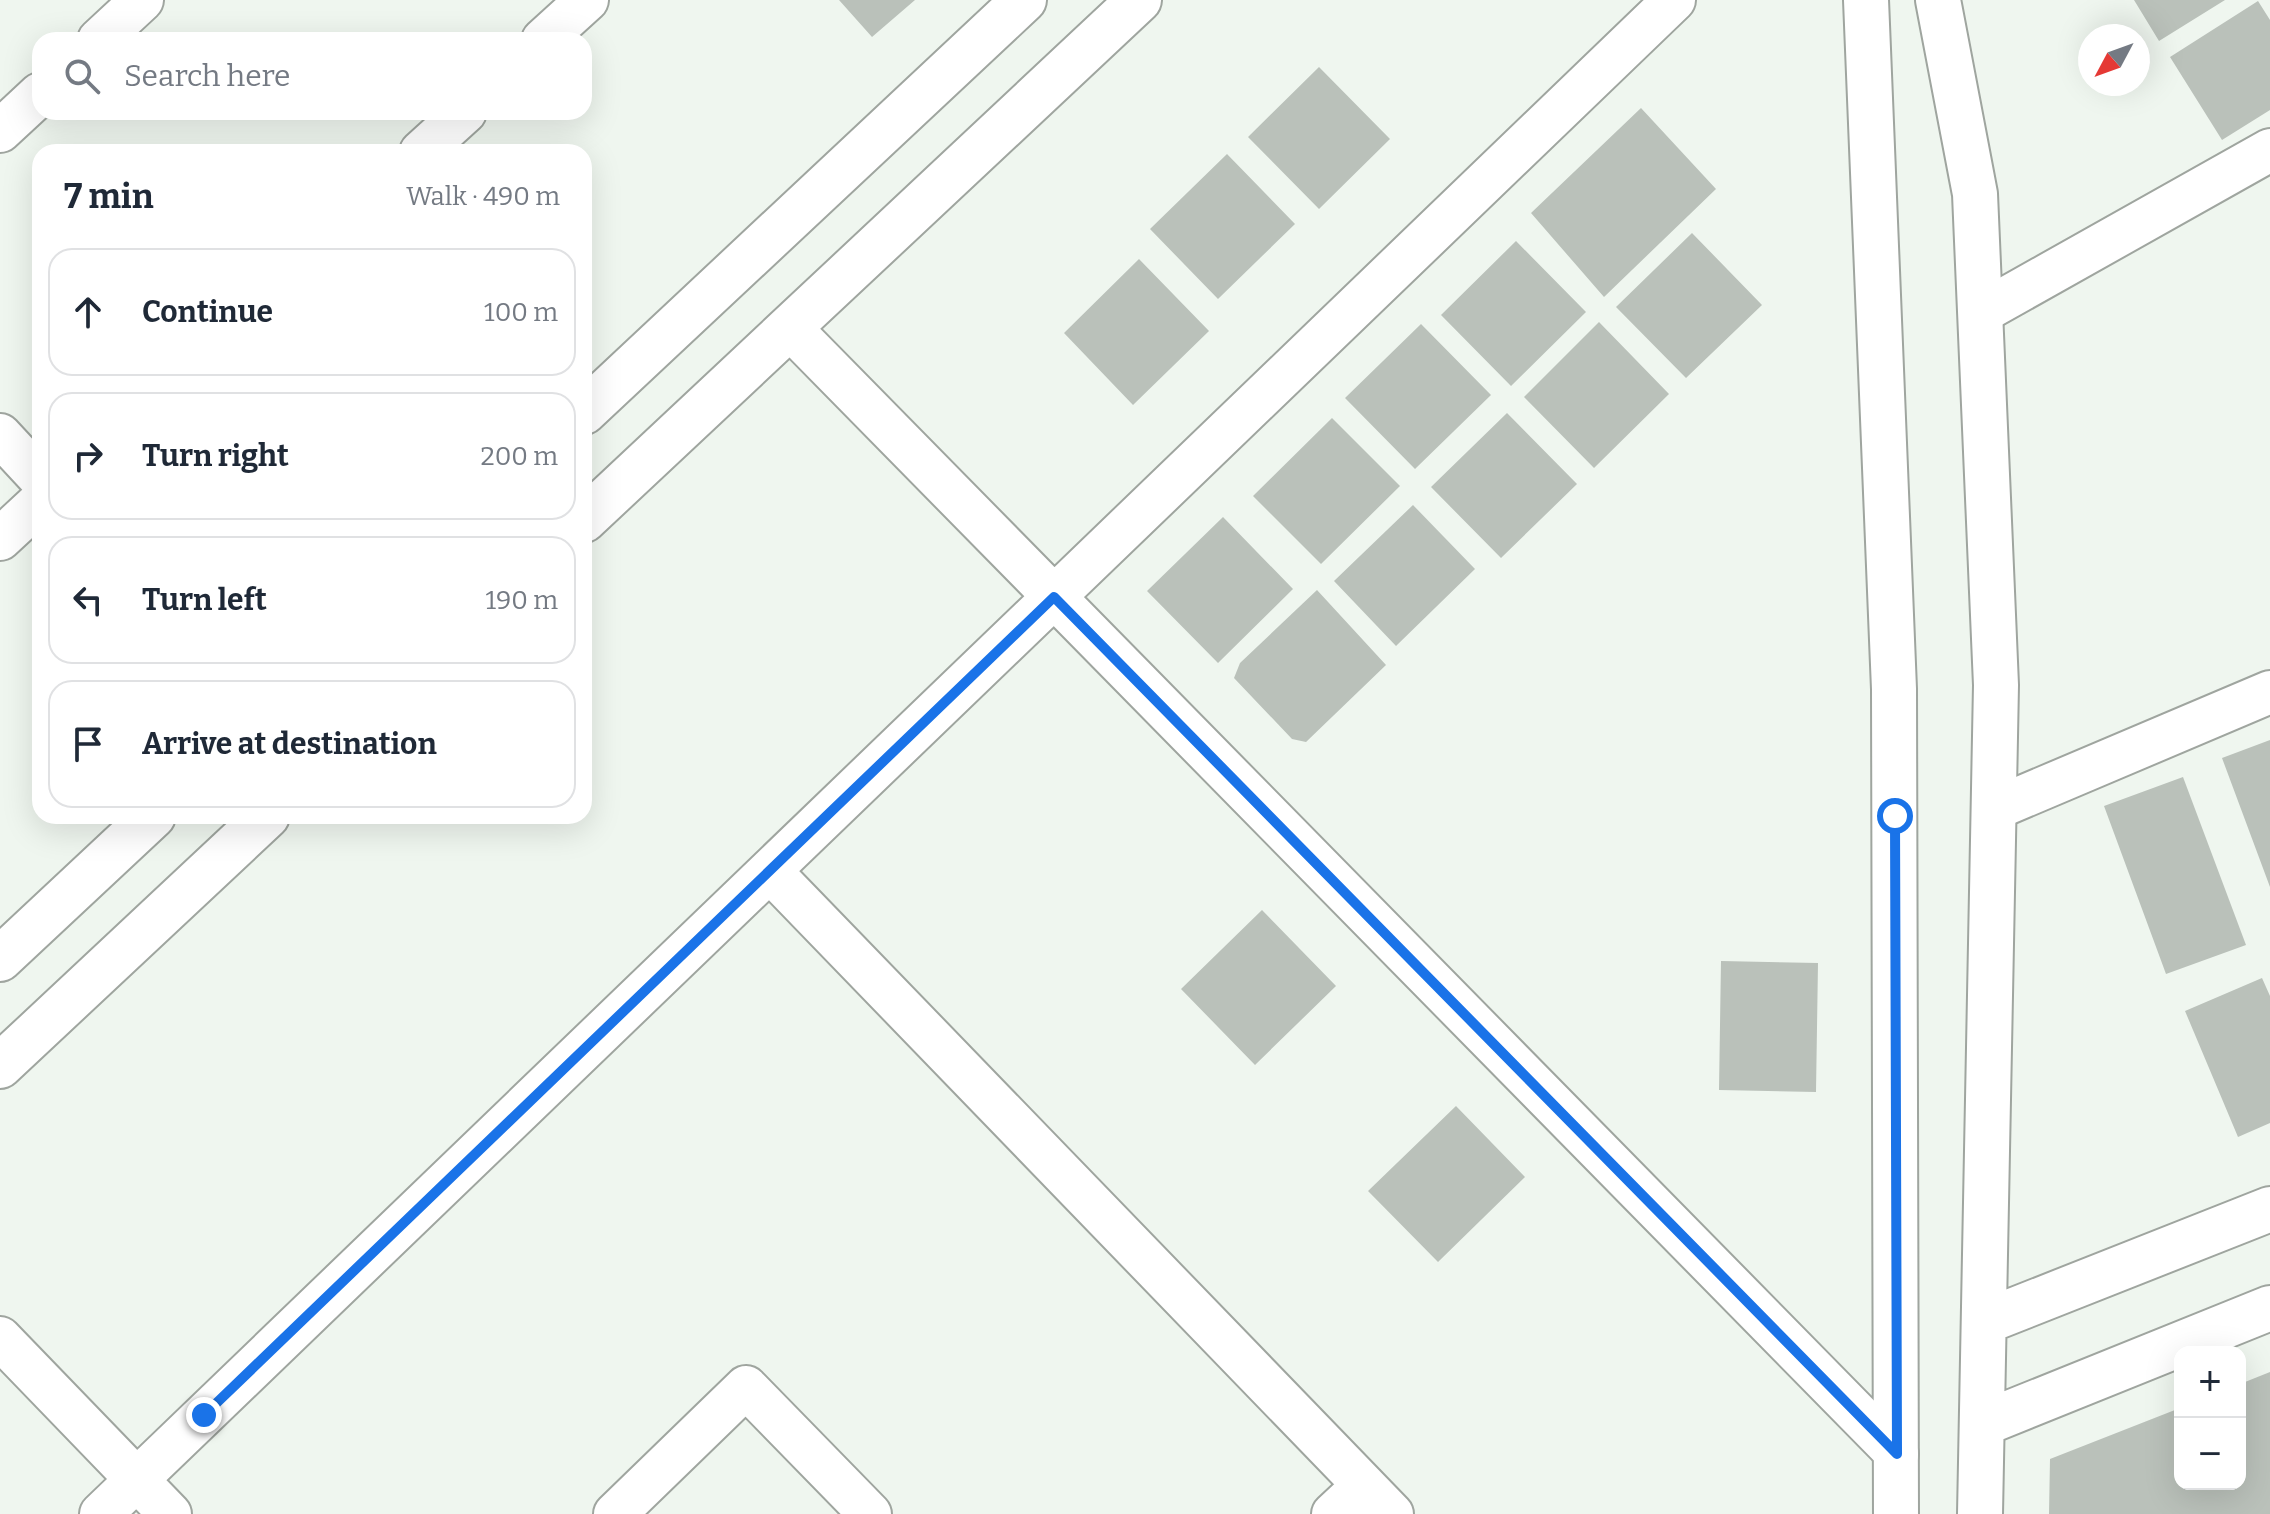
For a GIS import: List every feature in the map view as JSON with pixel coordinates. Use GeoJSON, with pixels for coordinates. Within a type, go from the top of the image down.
{"type":"FeatureCollection","features":[{"type":"Feature","properties":{"kind":"main road"},"geometry":{"type":"LineString","coordinates":[[592,405],[1024,0]]}},
{"type":"Feature","properties":{"kind":"main road"},"geometry":{"type":"LineString","coordinates":[[592,513],[1139,0]]}},
{"type":"Feature","properties":{"kind":"main road"},"geometry":{"type":"LineString","coordinates":[[1866,0],[1894,689],[1896,1514]]}},
{"type":"Feature","properties":{"kind":"main road"},"geometry":{"type":"LineString","coordinates":[[1942,2],[1975,194],[1996,685],[1980,1514]]}},
{"type":"Feature","properties":{"kind":"main road"},"geometry":{"type":"LineString","coordinates":[[0,959],[144,824]]}},
{"type":"Feature","properties":{"kind":"main road"},"geometry":{"type":"LineString","coordinates":[[0,1066],[258,824]]}},
{"type":"Feature","properties":{"kind":"main road"},"geometry":{"type":"LineString","coordinates":[[1984,1322],[2270,1209]]}},
{"type":"Feature","properties":{"kind":"main road"},"geometry":{"type":"LineString","coordinates":[[1982,1424],[2270,1308]]}},
{"type":"Feature","properties":{"kind":"street"},"geometry":{"type":"LineString","coordinates":[[552,32],[587,0]]}},
{"type":"Feature","properties":{"kind":"street"},"geometry":{"type":"LineString","coordinates":[[101,1514],[1674,0]]}},
{"type":"Feature","properties":{"kind":"street"},"geometry":{"type":"LineString","coordinates":[[0,131],[32,101]]}},
{"type":"Feature","properties":{"kind":"street"},"geometry":{"type":"LineString","coordinates":[[430,144],[456,120]]}},
{"type":"Feature","properties":{"kind":"street"},"geometry":{"type":"LineString","coordinates":[[1980,313],[2270,150]]}},
{"type":"Feature","properties":{"kind":"street"},"geometry":{"type":"LineString","coordinates":[[790,328],[1897,1454]]}},
{"type":"Feature","properties":{"kind":"street"},"geometry":{"type":"LineString","coordinates":[[0,435],[32,469]]}},
{"type":"Feature","properties":{"kind":"street"},"geometry":{"type":"LineString","coordinates":[[0,539],[32,509]]}},
{"type":"Feature","properties":{"kind":"street"},"geometry":{"type":"LineString","coordinates":[[1994,809],[2270,692]]}},
{"type":"Feature","properties":{"kind":"street"},"geometry":{"type":"LineString","coordinates":[[770,871],[1378,1500],[1333,1514]]}},
{"type":"Feature","properties":{"kind":"street"},"geometry":{"type":"LineString","coordinates":[[0,1338],[170,1514]]}},
{"type":"Feature","properties":{"kind":"street"},"geometry":{"type":"LineString","coordinates":[[615,1514],[746,1387],[870,1514]]}},
{"type":"Feature","properties":{"kind":"building"},"geometry":{"type":"Polygon","coordinates":[[[839,0],[915,0],[872,37],[839,0]]]}},
{"type":"Feature","properties":{"kind":"building"},"geometry":{"type":"Polygon","coordinates":[[[2134,0],[2225,0],[2159,41],[2134,0]]]}},
{"type":"Feature","properties":{"kind":"building"},"geometry":{"type":"Polygon","coordinates":[[[2258,1],[2270,20],[2270,110],[2222,140],[2170,57],[2258,1]]]}},
{"type":"Feature","properties":{"kind":"building"},"geometry":{"type":"Polygon","coordinates":[[[1319,67],[1390,139],[1319,209],[1248,137],[1319,67]]]}},
{"type":"Feature","properties":{"kind":"building"},"geometry":{"type":"Polygon","coordinates":[[[1641,108],[1716,189],[1604,297],[1531,213],[1641,108]]]}},
{"type":"Feature","properties":{"kind":"building"},"geometry":{"type":"Polygon","coordinates":[[[1227,154],[1295,224],[1218,299],[1150,229],[1227,154]]]}},
{"type":"Feature","properties":{"kind":"building"},"geometry":{"type":"Polygon","coordinates":[[[1692,233],[1762,305],[1686,378],[1616,307],[1692,233]]]}},
{"type":"Feature","properties":{"kind":"building"},"geometry":{"type":"Polygon","coordinates":[[[1516,241],[1586,312],[1511,386],[1441,315],[1516,241]]]}},
{"type":"Feature","properties":{"kind":"building"},"geometry":{"type":"Polygon","coordinates":[[[1139,259],[1209,331],[1133,405],[1064,333],[1139,259]]]}},
{"type":"Feature","properties":{"kind":"building"},"geometry":{"type":"Polygon","coordinates":[[[1599,322],[1669,394],[1594,468],[1524,397],[1599,322]]]}},
{"type":"Feature","properties":{"kind":"building"},"geometry":{"type":"Polygon","coordinates":[[[1421,324],[1491,395],[1415,469],[1345,398],[1421,324]]]}},
{"type":"Feature","properties":{"kind":"building"},"geometry":{"type":"Polygon","coordinates":[[[1507,413],[1577,484],[1501,558],[1431,487],[1507,413]]]}},
{"type":"Feature","properties":{"kind":"building"},"geometry":{"type":"Polygon","coordinates":[[[1332,418],[1400,486],[1321,564],[1253,496],[1332,418]]]}},
{"type":"Feature","properties":{"kind":"building"},"geometry":{"type":"Polygon","coordinates":[[[1413,505],[1475,569],[1396,646],[1334,581],[1413,505]]]}},
{"type":"Feature","properties":{"kind":"building"},"geometry":{"type":"Polygon","coordinates":[[[1223,517],[1293,589],[1218,663],[1147,591],[1223,517]]]}},
{"type":"Feature","properties":{"kind":"building"},"geometry":{"type":"Polygon","coordinates":[[[1317,590],[1386,665],[1306,742],[1292,739],[1234,678],[1240,663],[1317,590]]]}},
{"type":"Feature","properties":{"kind":"building"},"geometry":{"type":"Polygon","coordinates":[[[2270,740],[2270,887],[2222,758],[2270,740]]]}},
{"type":"Feature","properties":{"kind":"building"},"geometry":{"type":"Polygon","coordinates":[[[2183,777],[2246,945],[2166,974],[2104,806],[2183,777]]]}},
{"type":"Feature","properties":{"kind":"building"},"geometry":{"type":"Polygon","coordinates":[[[1262,910],[1336,986],[1255,1065],[1181,989],[1262,910]]]}},
{"type":"Feature","properties":{"kind":"building"},"geometry":{"type":"Polygon","coordinates":[[[1721,961],[1818,963],[1816,1092],[1719,1090],[1721,961]]]}},
{"type":"Feature","properties":{"kind":"building"},"geometry":{"type":"Polygon","coordinates":[[[2262,978],[2270,996],[2270,1123],[2238,1137],[2185,1011],[2262,978]]]}},
{"type":"Feature","properties":{"kind":"building"},"geometry":{"type":"Polygon","coordinates":[[[1456,1106],[1525,1177],[1438,1262],[1368,1191],[1456,1106]]]}},
{"type":"Feature","properties":{"kind":"building"},"geometry":{"type":"Polygon","coordinates":[[[2270,1372],[2270,1514],[2049,1514],[2050,1459],[2174,1410],[2174,1490],[2246,1490],[2246,1382],[2270,1372]]]}},
{"type":"Feature","properties":{"kind":"route"},"geometry":{"type":"LineString","coordinates":[[204,1415],[1054,597],[1897,1454],[1895,816]]}}]}
